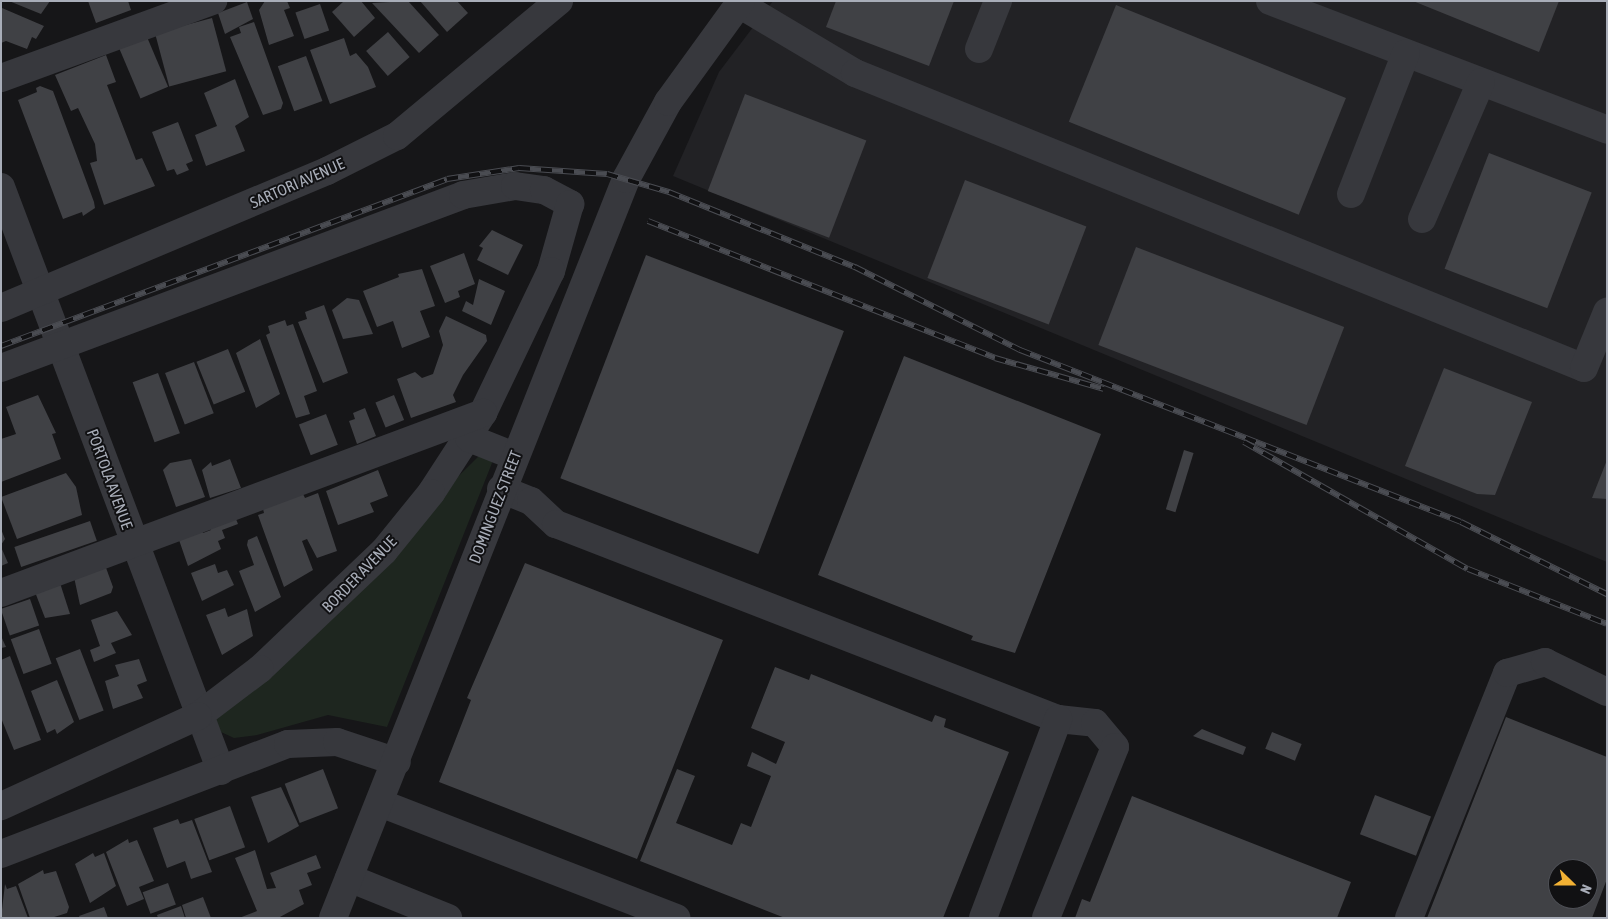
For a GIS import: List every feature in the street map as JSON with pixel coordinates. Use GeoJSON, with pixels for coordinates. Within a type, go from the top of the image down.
{"type":"FeatureCollection","features":[{"type":"Feature","properties":{"kind":"street"},"geometry":{"type":"LineString","coordinates":[[1,78],[213,1]]}},
{"type":"Feature","properties":{"kind":"street","name":"SARTORI AVENUE"},"geometry":{"type":"LineString","coordinates":[[1,308],[43,292],[327,171],[396,136],[559,1]]}},
{"type":"Feature","properties":{"kind":"street"},"geometry":{"type":"LineString","coordinates":[[979,49],[998,1]]}},
{"type":"Feature","properties":{"kind":"street"},"geometry":{"type":"LineString","coordinates":[[1270,1],[1607,130]]}},
{"type":"Feature","properties":{"kind":"street"},"geometry":{"type":"LineString","coordinates":[[740,3],[855,73],[1584,368],[1607,312]]}},
{"type":"Feature","properties":{"kind":"street","name":"DOMINGUEZ STREET"},"geometry":{"type":"LineString","coordinates":[[333,918],[397,762],[514,456],[626,179],[668,102],[740,3]]}},
{"type":"Feature","properties":{"kind":"street"},"geometry":{"type":"LineString","coordinates":[[1351,194],[1406,53]]}},
{"type":"Feature","properties":{"kind":"street"},"geometry":{"type":"LineString","coordinates":[[1422,219],[1481,82]]}},
{"type":"Feature","properties":{"kind":"street","name":"PORTOLA AVENUE"},"geometry":{"type":"LineString","coordinates":[[1,187],[43,292],[60,346],[198,716],[221,771]]}},
{"type":"Feature","properties":{"kind":"street","name":"BORDER AVENUE"},"geometry":{"type":"LineString","coordinates":[[1,806],[198,716],[267,662],[384,551],[469,438],[483,413],[551,271],[570,204],[544,190],[494,187],[425,208],[60,346]]}},
{"type":"Feature","properties":{"kind":"street"},"geometry":{"type":"LineString","coordinates":[[1,368],[60,346]]}},
{"type":"Feature","properties":{"kind":"street"},"geometry":{"type":"LineString","coordinates":[[1,593],[483,413]]}},
{"type":"Feature","properties":{"kind":"street"},"geometry":{"type":"LineString","coordinates":[[469,438],[514,456]]}},
{"type":"Feature","properties":{"kind":"street"},"geometry":{"type":"LineString","coordinates":[[501,490],[531,501],[556,524],[1058,720],[1095,722],[1115,747],[1046,918]]}},
{"type":"Feature","properties":{"kind":"street"},"geometry":{"type":"LineString","coordinates":[[1409,918],[1507,673],[1545,662],[1607,692]]}},
{"type":"Feature","properties":{"kind":"street"},"geometry":{"type":"LineString","coordinates":[[982,918],[1058,720]]}},
{"type":"Feature","properties":{"kind":"street"},"geometry":{"type":"LineString","coordinates":[[1,854],[288,744],[315,739],[397,762]]}},
{"type":"Feature","properties":{"kind":"street"},"geometry":{"type":"LineString","coordinates":[[380,803],[677,918]]}},
{"type":"Feature","properties":{"kind":"street"},"geometry":{"type":"LineString","coordinates":[[349,878],[448,918]]}},
{"type":"Feature","properties":{"kind":"shaded area"},"geometry":{"type":"Polygon","coordinates":[[[773,1],[1607,1],[1607,562],[673,176],[719,72],[773,1]]]}},
{"type":"Feature","properties":{"kind":"shaded area"},"geometry":{"type":"Polygon","coordinates":[[[482,453],[494,458],[387,727],[328,715],[257,735],[234,738],[221,732],[216,721],[220,711],[482,453]]]}},
{"type":"Feature","properties":{"kind":"building"},"geometry":{"type":"Polygon","coordinates":[[[9,1],[50,1],[41,14],[9,1]]]}},
{"type":"Feature","properties":{"kind":"building"},"geometry":{"type":"Polygon","coordinates":[[[88,1],[128,1],[131,10],[96,23],[88,1]]]}},
{"type":"Feature","properties":{"kind":"building"},"geometry":{"type":"Polygon","coordinates":[[[265,1],[287,1],[290,8],[284,10],[294,36],[269,45],[259,10],[265,1]]]}},
{"type":"Feature","properties":{"kind":"building"},"geometry":{"type":"Polygon","coordinates":[[[344,1],[361,1],[375,18],[354,37],[332,12],[344,1]]]}},
{"type":"Feature","properties":{"kind":"building"},"geometry":{"type":"Polygon","coordinates":[[[408,1],[439,35],[419,53],[372,3],[408,1]]]}},
{"type":"Feature","properties":{"kind":"building"},"geometry":{"type":"Polygon","coordinates":[[[420,1],[457,1],[468,13],[447,32],[420,1]]]}},
{"type":"Feature","properties":{"kind":"building"},"geometry":{"type":"Polygon","coordinates":[[[836,1],[954,1],[929,66],[826,27],[836,1]]]}},
{"type":"Feature","properties":{"kind":"building"},"geometry":{"type":"Polygon","coordinates":[[[1413,1],[1559,1],[1539,52],[1413,1]]]}},
{"type":"Feature","properties":{"kind":"building"},"geometry":{"type":"Polygon","coordinates":[[[247,2],[253,19],[225,34],[218,13],[247,2]]]}},
{"type":"Feature","properties":{"kind":"building"},"geometry":{"type":"Polygon","coordinates":[[[320,4],[329,30],[305,39],[295,12],[320,4]]]}},
{"type":"Feature","properties":{"kind":"building"},"geometry":{"type":"Polygon","coordinates":[[[1116,5],[1346,98],[1299,215],[1069,122],[1116,5]]]}},
{"type":"Feature","properties":{"kind":"building"},"geometry":{"type":"Polygon","coordinates":[[[2,8],[44,26],[36,39],[32,37],[27,49],[6,41],[1,43],[2,8]]]}},
{"type":"Feature","properties":{"kind":"building"},"geometry":{"type":"Polygon","coordinates":[[[212,18],[226,71],[169,86],[155,33],[212,18]]]}},
{"type":"Feature","properties":{"kind":"building"},"geometry":{"type":"Polygon","coordinates":[[[254,22],[283,103],[281,109],[263,115],[230,37],[241,33],[239,27],[254,22]]]}},
{"type":"Feature","properties":{"kind":"building"},"geometry":{"type":"Polygon","coordinates":[[[388,32],[410,57],[388,76],[366,51],[388,32]]]}},
{"type":"Feature","properties":{"kind":"building"},"geometry":{"type":"Polygon","coordinates":[[[147,37],[168,87],[140,98],[119,49],[147,37]]]}},
{"type":"Feature","properties":{"kind":"building"},"geometry":{"type":"Polygon","coordinates":[[[344,38],[350,56],[356,53],[368,67],[376,87],[330,104],[310,50],[344,38]]]}},
{"type":"Feature","properties":{"kind":"building"},"geometry":{"type":"Polygon","coordinates":[[[106,55],[116,82],[107,85],[136,160],[142,158],[155,186],[104,205],[90,163],[97,161],[95,144],[78,108],[71,111],[55,75],[106,55]]]}},
{"type":"Feature","properties":{"kind":"building"},"geometry":{"type":"Polygon","coordinates":[[[306,56],[322,101],[294,111],[278,66],[306,56]]]}},
{"type":"Feature","properties":{"kind":"building"},"geometry":{"type":"Polygon","coordinates":[[[235,79],[249,117],[235,126],[245,151],[206,166],[195,135],[217,126],[204,93],[235,79]]]}},
{"type":"Feature","properties":{"kind":"building"},"geometry":{"type":"Polygon","coordinates":[[[40,86],[53,91],[94,202],[95,208],[83,216],[82,212],[63,219],[18,100],[37,92],[36,88],[40,86]]]}},
{"type":"Feature","properties":{"kind":"building"},"geometry":{"type":"Polygon","coordinates":[[[745,94],[866,141],[829,238],[708,191],[745,94]]]}},
{"type":"Feature","properties":{"kind":"building"},"geometry":{"type":"Polygon","coordinates":[[[178,122],[193,161],[186,164],[189,170],[177,175],[174,169],[167,171],[152,132],[178,122]]]}},
{"type":"Feature","properties":{"kind":"building"},"geometry":{"type":"Polygon","coordinates":[[[1489,153],[1592,192],[1547,308],[1445,269],[1489,153]]]}},
{"type":"Feature","properties":{"kind":"building"},"geometry":{"type":"Polygon","coordinates":[[[965,180],[1086,227],[1049,325],[927,278],[965,180]]]}},
{"type":"Feature","properties":{"kind":"building"},"geometry":{"type":"Polygon","coordinates":[[[492,230],[523,245],[508,275],[477,260],[483,248],[479,246],[492,230]]]}},
{"type":"Feature","properties":{"kind":"building"},"geometry":{"type":"Polygon","coordinates":[[[1136,247],[1344,327],[1307,425],[1098,345],[1136,247]]]}},
{"type":"Feature","properties":{"kind":"building"},"geometry":{"type":"Polygon","coordinates":[[[464,253],[475,284],[458,291],[460,297],[445,303],[430,266],[464,253]]]}},
{"type":"Feature","properties":{"kind":"building"},"geometry":{"type":"Polygon","coordinates":[[[646,255],[844,331],[758,554],[560,478],[646,255]]]}},
{"type":"Feature","properties":{"kind":"building"},"geometry":{"type":"Polygon","coordinates":[[[422,269],[435,306],[420,311],[430,337],[402,348],[393,321],[377,327],[363,291],[399,277],[398,274],[422,269]]]}},
{"type":"Feature","properties":{"kind":"building"},"geometry":{"type":"Polygon","coordinates":[[[479,279],[505,291],[491,325],[462,311],[466,301],[473,305],[479,279]]]}},
{"type":"Feature","properties":{"kind":"building"},"geometry":{"type":"Polygon","coordinates":[[[347,298],[359,300],[373,334],[343,339],[332,310],[347,298]]]}},
{"type":"Feature","properties":{"kind":"building"},"geometry":{"type":"Polygon","coordinates":[[[324,305],[348,373],[323,383],[298,322],[307,319],[305,312],[324,305]]]}},
{"type":"Feature","properties":{"kind":"building"},"geometry":{"type":"Polygon","coordinates":[[[446,316],[486,335],[487,341],[463,375],[453,395],[456,402],[411,418],[397,379],[415,372],[422,378],[433,374],[443,345],[439,331],[446,316]]]}},
{"type":"Feature","properties":{"kind":"building"},"geometry":{"type":"Polygon","coordinates":[[[285,320],[287,326],[293,324],[317,391],[304,396],[310,414],[296,418],[266,335],[270,333],[268,326],[285,320]]]}},
{"type":"Feature","properties":{"kind":"building"},"geometry":{"type":"Polygon","coordinates":[[[260,339],[280,394],[256,408],[236,353],[260,339]]]}},
{"type":"Feature","properties":{"kind":"building"},"geometry":{"type":"Polygon","coordinates":[[[228,349],[245,392],[214,404],[196,362],[228,349]]]}},
{"type":"Feature","properties":{"kind":"building"},"geometry":{"type":"Polygon","coordinates":[[[904,356],[1101,434],[1015,653],[971,640],[973,636],[818,575],[904,356]]]}},
{"type":"Feature","properties":{"kind":"building"},"geometry":{"type":"Polygon","coordinates":[[[194,362],[214,413],[185,424],[165,373],[194,362]]]}},
{"type":"Feature","properties":{"kind":"building"},"geometry":{"type":"Polygon","coordinates":[[[1444,368],[1532,402],[1495,495],[1477,494],[1405,466],[1444,368]]]}},
{"type":"Feature","properties":{"kind":"building"},"geometry":{"type":"Polygon","coordinates":[[[158,373],[180,433],[155,442],[133,382],[158,373]]]}},
{"type":"Feature","properties":{"kind":"building"},"geometry":{"type":"Polygon","coordinates":[[[38,395],[56,433],[52,434],[61,459],[1,482],[1,439],[16,434],[6,407],[38,395]]]}},
{"type":"Feature","properties":{"kind":"building"},"geometry":{"type":"Polygon","coordinates":[[[394,395],[404,420],[386,428],[375,402],[394,395]]]}},
{"type":"Feature","properties":{"kind":"building"},"geometry":{"type":"Polygon","coordinates":[[[365,408],[376,436],[357,444],[349,421],[355,419],[353,413],[365,408]]]}},
{"type":"Feature","properties":{"kind":"building"},"geometry":{"type":"Polygon","coordinates":[[[326,414],[338,445],[311,455],[299,424],[326,414]]]}},
{"type":"Feature","properties":{"kind":"building"},"geometry":{"type":"Polygon","coordinates":[[[1184,450],[1194,453],[1175,512],[1166,509],[1184,450]]]}},
{"type":"Feature","properties":{"kind":"building"},"geometry":{"type":"Polygon","coordinates":[[[191,459],[205,497],[176,507],[163,470],[170,463],[191,459]]]}},
{"type":"Feature","properties":{"kind":"building"},"geometry":{"type":"Polygon","coordinates":[[[230,459],[241,488],[210,498],[202,470],[211,462],[212,466],[230,459]]]}},
{"type":"Feature","properties":{"kind":"building"},"geometry":{"type":"Polygon","coordinates":[[[1607,460],[1607,499],[1592,498],[1607,460]]]}},
{"type":"Feature","properties":{"kind":"building"},"geometry":{"type":"Polygon","coordinates":[[[378,470],[388,496],[370,503],[374,512],[338,525],[326,491],[378,470]]]}},
{"type":"Feature","properties":{"kind":"building"},"geometry":{"type":"Polygon","coordinates":[[[66,473],[76,487],[82,515],[17,539],[1,497],[66,473]]]}},
{"type":"Feature","properties":{"kind":"building"},"geometry":{"type":"Polygon","coordinates":[[[318,493],[337,551],[317,558],[307,539],[302,541],[313,570],[284,587],[258,515],[264,513],[263,509],[303,494],[305,498],[318,493]]]}},
{"type":"Feature","properties":{"kind":"building"},"geometry":{"type":"Polygon","coordinates":[[[234,514],[238,524],[222,530],[225,538],[218,541],[221,549],[188,566],[178,537],[201,529],[203,533],[211,530],[208,525],[234,514]]]}},
{"type":"Feature","properties":{"kind":"building"},"geometry":{"type":"Polygon","coordinates":[[[90,521],[97,541],[21,567],[14,547],[90,521]]]}},
{"type":"Feature","properties":{"kind":"building"},"geometry":{"type":"Polygon","coordinates":[[[1,529],[5,539],[1,545],[1,529]]]}},
{"type":"Feature","properties":{"kind":"building"},"geometry":{"type":"Polygon","coordinates":[[[257,536],[281,597],[255,612],[239,571],[254,565],[247,545],[248,540],[257,536]]]}},
{"type":"Feature","properties":{"kind":"building"},"geometry":{"type":"Polygon","coordinates":[[[1,547],[8,563],[1,566],[1,547]]]}},
{"type":"Feature","properties":{"kind":"building"},"geometry":{"type":"Polygon","coordinates":[[[525,563],[723,640],[637,859],[439,782],[471,700],[467,698],[525,563]]]}},
{"type":"Feature","properties":{"kind":"building"},"geometry":{"type":"Polygon","coordinates":[[[215,564],[218,573],[227,570],[234,585],[202,601],[191,573],[215,564]]]}},
{"type":"Feature","properties":{"kind":"building"},"geometry":{"type":"Polygon","coordinates":[[[105,565],[113,587],[111,593],[80,605],[74,577],[105,565]]]}},
{"type":"Feature","properties":{"kind":"building"},"geometry":{"type":"Polygon","coordinates":[[[60,583],[70,614],[45,618],[35,592],[60,583]]]}},
{"type":"Feature","properties":{"kind":"building"},"geometry":{"type":"Polygon","coordinates":[[[30,599],[39,625],[10,636],[1,609],[30,599]]]}},
{"type":"Feature","properties":{"kind":"building"},"geometry":{"type":"Polygon","coordinates":[[[225,608],[228,617],[247,609],[253,636],[222,655],[206,615],[225,608]]]}},
{"type":"Feature","properties":{"kind":"building"},"geometry":{"type":"Polygon","coordinates":[[[117,611],[132,635],[111,643],[116,653],[94,662],[90,650],[100,646],[91,620],[117,611]]]}},
{"type":"Feature","properties":{"kind":"building"},"geometry":{"type":"Polygon","coordinates":[[[39,629],[52,664],[23,674],[11,639],[39,629]]]}},
{"type":"Feature","properties":{"kind":"building"},"geometry":{"type":"Polygon","coordinates":[[[1,636],[6,647],[1,648],[1,636]]]}},
{"type":"Feature","properties":{"kind":"building"},"geometry":{"type":"Polygon","coordinates":[[[80,649],[104,711],[79,720],[56,658],[80,649]]]}},
{"type":"Feature","properties":{"kind":"building"},"geometry":{"type":"Polygon","coordinates":[[[10,656],[41,740],[14,750],[1,718],[1,660],[10,656]]]}},
{"type":"Feature","properties":{"kind":"building"},"geometry":{"type":"Polygon","coordinates":[[[139,659],[147,681],[137,685],[143,698],[113,709],[105,681],[119,676],[115,665],[139,659]]]}},
{"type":"Feature","properties":{"kind":"building"},"geometry":{"type":"Polygon","coordinates":[[[775,667],[809,680],[811,674],[932,722],[935,715],[946,719],[944,727],[1009,752],[943,918],[785,918],[640,861],[677,769],[695,776],[676,823],[732,845],[741,823],[751,827],[771,776],[747,766],[752,752],[776,764],[785,742],[751,728],[775,667]]]}},
{"type":"Feature","properties":{"kind":"building"},"geometry":{"type":"Polygon","coordinates":[[[57,680],[74,722],[57,734],[55,729],[47,733],[31,691],[57,680]]]}},
{"type":"Feature","properties":{"kind":"building"},"geometry":{"type":"Polygon","coordinates":[[[1506,717],[1607,757],[1607,879],[1598,902],[1598,859],[1548,859],[1548,909],[1595,909],[1592,918],[1427,918],[1506,717]]]}},
{"type":"Feature","properties":{"kind":"building"},"geometry":{"type":"Polygon","coordinates":[[[1202,729],[1246,747],[1243,755],[1193,736],[1202,729]]]}},
{"type":"Feature","properties":{"kind":"building"},"geometry":{"type":"Polygon","coordinates":[[[1272,732],[1302,744],[1295,761],[1265,749],[1272,732]]]}},
{"type":"Feature","properties":{"kind":"building"},"geometry":{"type":"Polygon","coordinates":[[[323,769],[338,808],[300,823],[285,784],[323,769]]]}},
{"type":"Feature","properties":{"kind":"building"},"geometry":{"type":"Polygon","coordinates":[[[281,787],[299,826],[268,843],[251,797],[281,787]]]}},
{"type":"Feature","properties":{"kind":"building"},"geometry":{"type":"Polygon","coordinates":[[[1375,795],[1431,817],[1416,856],[1360,834],[1375,795]]]}},
{"type":"Feature","properties":{"kind":"building"},"geometry":{"type":"Polygon","coordinates":[[[1132,796],[1351,882],[1337,918],[1075,918],[1082,899],[1090,902],[1132,796]]]}},
{"type":"Feature","properties":{"kind":"building"},"geometry":{"type":"Polygon","coordinates":[[[230,806],[245,847],[209,860],[194,819],[230,806]]]}},
{"type":"Feature","properties":{"kind":"building"},"geometry":{"type":"Polygon","coordinates":[[[178,819],[180,824],[192,820],[212,872],[191,879],[185,861],[167,868],[153,828],[178,819]]]}},
{"type":"Feature","properties":{"kind":"building"},"geometry":{"type":"Polygon","coordinates":[[[128,839],[129,843],[137,840],[154,881],[139,887],[144,899],[127,906],[106,852],[128,839]]]}},
{"type":"Feature","properties":{"kind":"building"},"geometry":{"type":"Polygon","coordinates":[[[255,850],[267,889],[276,888],[270,873],[316,855],[321,868],[307,873],[312,885],[299,890],[304,904],[278,918],[239,918],[257,911],[235,858],[255,850]]]}},
{"type":"Feature","properties":{"kind":"building"},"geometry":{"type":"Polygon","coordinates":[[[93,853],[95,857],[104,853],[116,886],[90,903],[75,864],[93,853]]]}},
{"type":"Feature","properties":{"kind":"building"},"geometry":{"type":"Polygon","coordinates":[[[43,870],[44,874],[56,871],[69,907],[67,913],[51,918],[30,918],[18,884],[43,870]]]}},
{"type":"Feature","properties":{"kind":"building"},"geometry":{"type":"Polygon","coordinates":[[[168,883],[176,905],[150,914],[143,892],[168,883]]]}},
{"type":"Feature","properties":{"kind":"building"},"geometry":{"type":"Polygon","coordinates":[[[5,884],[7,889],[16,886],[28,918],[1,918],[5,884]]]}},
{"type":"Feature","properties":{"kind":"building"},"geometry":{"type":"Polygon","coordinates":[[[203,897],[211,918],[186,918],[182,905],[203,897]]]}},
{"type":"Feature","properties":{"kind":"building"},"geometry":{"type":"Polygon","coordinates":[[[181,906],[185,918],[158,918],[157,915],[181,906]]]}},
{"type":"Feature","properties":{"kind":"building"},"geometry":{"type":"Polygon","coordinates":[[[104,907],[108,918],[80,918],[79,916],[104,907]]]}},
{"type":"Feature","properties":{"kind":"railway"},"geometry":{"type":"LineString","coordinates":[[1,346],[447,179],[519,168],[607,174],[669,192],[855,267],[1020,350],[1461,522],[1607,594]]}},
{"type":"Feature","properties":{"kind":"railway"},"geometry":{"type":"LineString","coordinates":[[648,221],[995,358],[1104,389]]}},
{"type":"Feature","properties":{"kind":"railway"},"geometry":{"type":"LineString","coordinates":[[1244,442],[1468,569],[1607,624]]}}]}
